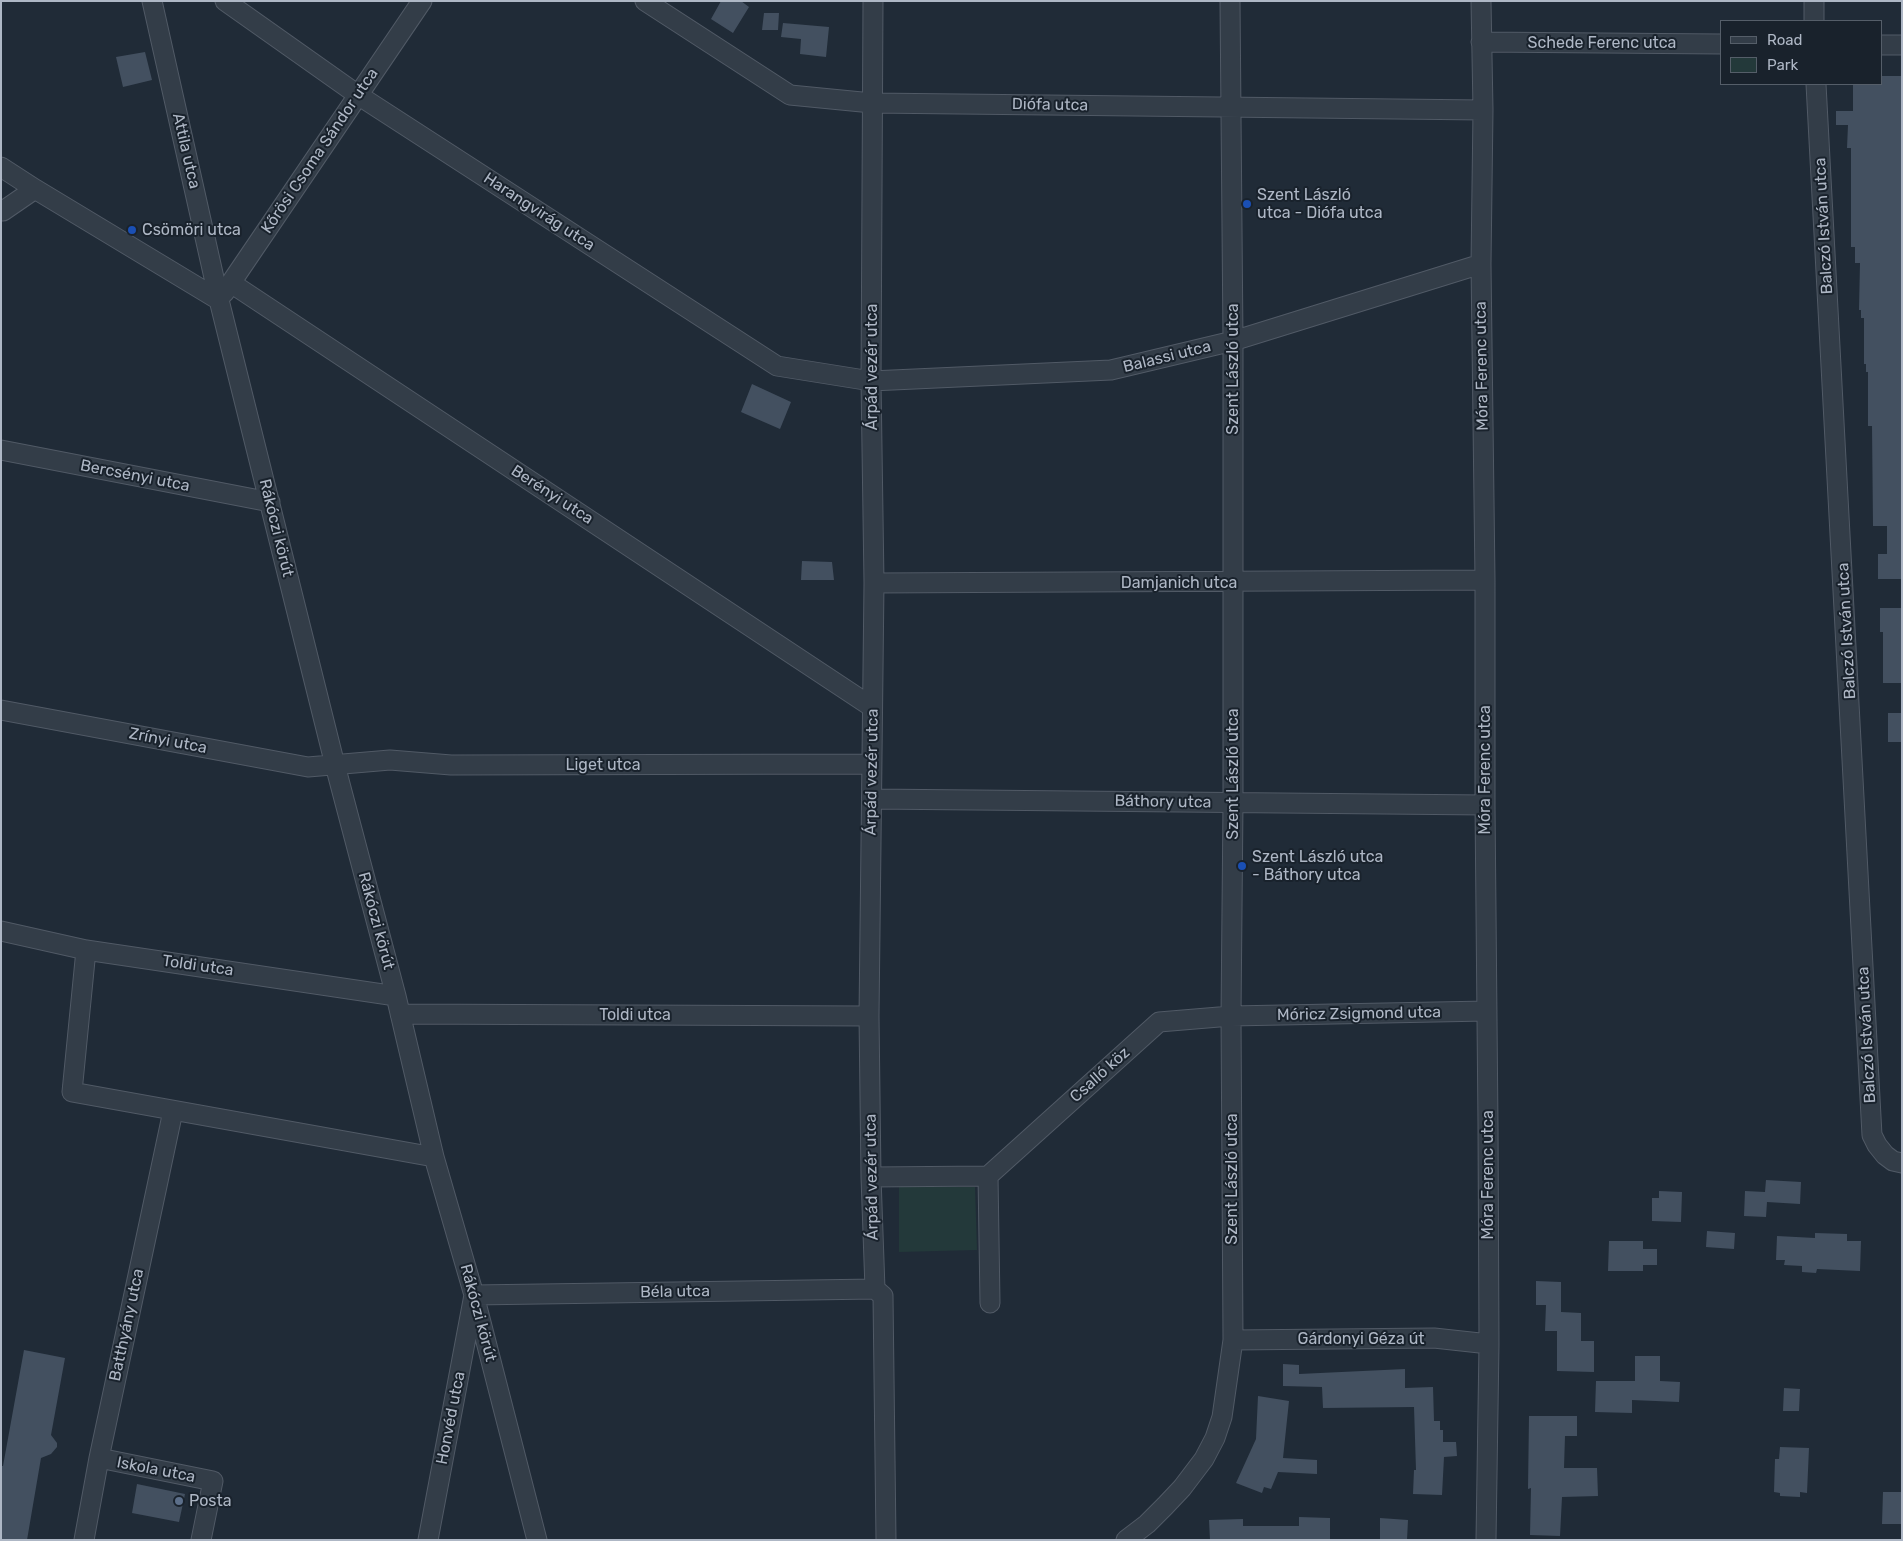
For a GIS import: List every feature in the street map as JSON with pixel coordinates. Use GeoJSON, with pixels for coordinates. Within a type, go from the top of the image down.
{"type":"FeatureCollection","features":[{"type":"Feature","properties":{"kind":"street","name":"Attila utca"},"geometry":{"type":"LineString","coordinates":[[152,1],[219,300]]}},
{"type":"Feature","properties":{"kind":"street","name":"Harangvirág utca"},"geometry":{"type":"LineString","coordinates":[[225,1],[358,95],[777,366],[871,381]]}},
{"type":"Feature","properties":{"kind":"street","name":"Kőrösi Csoma Sándor utca"},"geometry":{"type":"LineString","coordinates":[[219,300],[422,1]]}},
{"type":"Feature","properties":{"kind":"street","name":"Diófa utca"},"geometry":{"type":"LineString","coordinates":[[645,1],[790,95],[872,103],[1483,110]]}},
{"type":"Feature","properties":{"kind":"street","name":"Árpád vezér utca"},"geometry":{"type":"LineString","coordinates":[[873,1],[871,381],[874,583],[869,1016],[871,1177],[876,1289],[883,1296],[886,1540]]}},
{"type":"Feature","properties":{"kind":"street","name":"Szent László utca"},"geometry":{"type":"LineString","coordinates":[[1126,1540],[1147,1524],[1165,1506],[1182,1488],[1204,1459],[1215,1438],[1222,1417],[1233,1340],[1231,1016],[1233,341],[1230,1]]}},
{"type":"Feature","properties":{"kind":"street","name":"Móra Ferenc utca"},"geometry":{"type":"LineString","coordinates":[[1482,1],[1481,264],[1485,580],[1489,1344],[1486,1540]]}},
{"type":"Feature","properties":{"kind":"street"},"geometry":{"type":"LineString","coordinates":[[1814,1],[1814,20]]}},
{"type":"Feature","properties":{"kind":"street","name":"Schede Ferenc utca"},"geometry":{"type":"LineString","coordinates":[[1481,42],[1720,44]]}},
{"type":"Feature","properties":{"kind":"street"},"geometry":{"type":"LineString","coordinates":[[1883,45],[1902,45]]}},
{"type":"Feature","properties":{"kind":"street","name":"Balczó István utca"},"geometry":{"type":"LineString","coordinates":[[1816,85],[1872,1134],[1877,1145],[1885,1155],[1893,1161],[1902,1163]]}},
{"type":"Feature","properties":{"kind":"street"},"geometry":{"type":"LineString","coordinates":[[1,167],[34,189],[219,300]]}},
{"type":"Feature","properties":{"kind":"street"},"geometry":{"type":"LineString","coordinates":[[1,210],[3,211],[34,189]]}},
{"type":"Feature","properties":{"kind":"street","name":"Balassi utca"},"geometry":{"type":"LineString","coordinates":[[871,381],[1112,370],[1233,341],[1481,264]]}},
{"type":"Feature","properties":{"kind":"street","name":"Berényi utca"},"geometry":{"type":"LineString","coordinates":[[231,283],[872,706]]}},
{"type":"Feature","properties":{"kind":"street","name":"Rákóczi körút"},"geometry":{"type":"LineString","coordinates":[[219,300],[335,765],[396,996],[434,1157],[474,1295],[537,1540]]}},
{"type":"Feature","properties":{"kind":"street","name":"Bercsényi utca"},"geometry":{"type":"LineString","coordinates":[[1,450],[270,502]]}},
{"type":"Feature","properties":{"kind":"street","name":"Damjanich utca"},"geometry":{"type":"LineString","coordinates":[[874,583],[1485,580]]}},
{"type":"Feature","properties":{"kind":"street","name":"Zrínyi utca"},"geometry":{"type":"LineString","coordinates":[[1,710],[308,767],[335,765]]}},
{"type":"Feature","properties":{"kind":"street","name":"Liget utca"},"geometry":{"type":"LineString","coordinates":[[335,765],[390,760],[451,765],[871,764]]}},
{"type":"Feature","properties":{"kind":"street","name":"Báthory utca"},"geometry":{"type":"LineString","coordinates":[[872,799],[1485,805]]}},
{"type":"Feature","properties":{"kind":"street","name":"Toldi utca"},"geometry":{"type":"LineString","coordinates":[[1,931],[86,950],[396,996]]}},
{"type":"Feature","properties":{"kind":"street"},"geometry":{"type":"LineString","coordinates":[[86,950],[72,1092],[434,1157]]}},
{"type":"Feature","properties":{"kind":"street","name":"Móricz Zsigmond utca"},"geometry":{"type":"LineString","coordinates":[[1231,1016],[1487,1011]]}},
{"type":"Feature","properties":{"kind":"street","name":"Toldi utca"},"geometry":{"type":"LineString","coordinates":[[400,1014],[869,1016]]}},
{"type":"Feature","properties":{"kind":"street","name":"Csalló köz"},"geometry":{"type":"LineString","coordinates":[[988,1176],[1159,1022],[1231,1016]]}},
{"type":"Feature","properties":{"kind":"street","name":"Batthyány utca"},"geometry":{"type":"LineString","coordinates":[[84,1540],[99,1458],[172,1111]]}},
{"type":"Feature","properties":{"kind":"street"},"geometry":{"type":"LineString","coordinates":[[871,1177],[988,1176],[990,1303]]}},
{"type":"Feature","properties":{"kind":"street","name":"Béla utca"},"geometry":{"type":"LineString","coordinates":[[474,1295],[876,1289]]}},
{"type":"Feature","properties":{"kind":"street","name":"Honvéd utca"},"geometry":{"type":"LineString","coordinates":[[428,1540],[474,1295]]}},
{"type":"Feature","properties":{"kind":"street","name":"Gárdonyi Géza út"},"geometry":{"type":"LineString","coordinates":[[1233,1340],[1434,1338],[1489,1344]]}},
{"type":"Feature","properties":{"kind":"street","name":"Iskola utca"},"geometry":{"type":"LineString","coordinates":[[99,1458],[213,1481],[201,1540]]}},
{"type":"Feature","properties":{"kind":"green space"},"geometry":{"type":"Polygon","coordinates":[[[899,1187],[975,1187],[977,1250],[899,1252],[899,1187]]]}},
{"type":"Feature","properties":{"kind":"building"},"geometry":{"type":"Polygon","coordinates":[[[721,1],[741,1],[749,7],[733,33],[711,19],[721,1]]]}},
{"type":"Feature","properties":{"kind":"building"},"geometry":{"type":"Polygon","coordinates":[[[764,13],[779,13],[778,30],[762,30],[764,13]]]}},
{"type":"Feature","properties":{"kind":"building"},"geometry":{"type":"Polygon","coordinates":[[[783,23],[829,27],[826,57],[800,54],[801,39],[781,37],[783,23]]]}},
{"type":"Feature","properties":{"kind":"building"},"geometry":{"type":"Polygon","coordinates":[[[145,52],[152,80],[123,87],[116,57],[145,52]]]}},
{"type":"Feature","properties":{"kind":"building"},"geometry":{"type":"Polygon","coordinates":[[[1883,76],[1902,76],[1902,579],[1878,579],[1878,554],[1887,554],[1887,526],[1873,526],[1872,426],[1868,426],[1868,372],[1866,372],[1866,364],[1864,364],[1864,318],[1861,318],[1861,310],[1859,310],[1860,263],[1855,263],[1855,247],[1851,247],[1851,148],[1847,148],[1848,125],[1836,125],[1836,111],[1853,111],[1853,85],[1883,85],[1883,76]]]}},
{"type":"Feature","properties":{"kind":"building"},"geometry":{"type":"Polygon","coordinates":[[[752,384],[791,402],[780,429],[741,412],[752,384]]]}},
{"type":"Feature","properties":{"kind":"building"},"geometry":{"type":"Polygon","coordinates":[[[802,561],[832,562],[834,580],[801,580],[802,561]]]}},
{"type":"Feature","properties":{"kind":"building"},"geometry":{"type":"Polygon","coordinates":[[[1880,608],[1902,608],[1902,683],[1883,683],[1883,632],[1880,632],[1880,608]]]}},
{"type":"Feature","properties":{"kind":"building"},"geometry":{"type":"Polygon","coordinates":[[[1888,713],[1902,713],[1902,742],[1888,742],[1888,713]]]}},
{"type":"Feature","properties":{"kind":"building"},"geometry":{"type":"Polygon","coordinates":[[[1766,1180],[1801,1182],[1800,1204],[1767,1202],[1766,1217],[1744,1216],[1745,1191],[1765,1192],[1766,1180]]]}},
{"type":"Feature","properties":{"kind":"building"},"geometry":{"type":"Polygon","coordinates":[[[1659,1191],[1682,1192],[1681,1222],[1652,1221],[1652,1198],[1659,1198],[1659,1191]]]}},
{"type":"Feature","properties":{"kind":"building"},"geometry":{"type":"Polygon","coordinates":[[[1707,1231],[1735,1233],[1734,1249],[1706,1247],[1707,1231]]]}},
{"type":"Feature","properties":{"kind":"building"},"geometry":{"type":"Polygon","coordinates":[[[1815,1233],[1847,1234],[1847,1241],[1861,1241],[1860,1271],[1817,1269],[1816,1273],[1802,1272],[1802,1266],[1784,1265],[1785,1260],[1776,1260],[1777,1236],[1815,1238],[1815,1233]]]}},
{"type":"Feature","properties":{"kind":"building"},"geometry":{"type":"Polygon","coordinates":[[[1609,1241],[1643,1241],[1643,1249],[1657,1249],[1657,1265],[1643,1265],[1643,1271],[1608,1271],[1609,1241]]]}},
{"type":"Feature","properties":{"kind":"building"},"geometry":{"type":"Polygon","coordinates":[[[1536,1281],[1561,1282],[1561,1312],[1581,1313],[1581,1341],[1594,1341],[1594,1372],[1557,1371],[1557,1331],[1545,1331],[1546,1305],[1536,1305],[1536,1281]]]}},
{"type":"Feature","properties":{"kind":"building"},"geometry":{"type":"Polygon","coordinates":[[[24,1350],[65,1358],[51,1435],[57,1443],[57,1447],[51,1454],[41,1458],[27,1540],[1,1540],[1,1466],[3,1466],[24,1350]]]}},
{"type":"Feature","properties":{"kind":"building"},"geometry":{"type":"Polygon","coordinates":[[[1635,1356],[1660,1356],[1660,1381],[1680,1382],[1679,1402],[1632,1400],[1632,1413],[1595,1412],[1596,1381],[1635,1381],[1635,1356]]]}},
{"type":"Feature","properties":{"kind":"building"},"geometry":{"type":"Polygon","coordinates":[[[1283,1364],[1299,1365],[1299,1374],[1405,1369],[1405,1388],[1433,1387],[1434,1421],[1440,1421],[1440,1430],[1443,1430],[1443,1442],[1456,1442],[1457,1456],[1444,1457],[1442,1495],[1413,1494],[1414,1470],[1416,1470],[1414,1407],[1323,1408],[1322,1387],[1283,1386],[1283,1364]]]}},
{"type":"Feature","properties":{"kind":"building"},"geometry":{"type":"Polygon","coordinates":[[[1784,1388],[1800,1389],[1799,1411],[1783,1411],[1784,1388]]]}},
{"type":"Feature","properties":{"kind":"building"},"geometry":{"type":"Polygon","coordinates":[[[1258,1396],[1289,1401],[1283,1458],[1317,1460],[1317,1474],[1278,1472],[1271,1489],[1264,1487],[1262,1493],[1236,1483],[1256,1439],[1258,1396]]]}},
{"type":"Feature","properties":{"kind":"building"},"geometry":{"type":"Polygon","coordinates":[[[1529,1416],[1577,1416],[1577,1436],[1565,1436],[1564,1468],[1597,1468],[1598,1496],[1562,1497],[1560,1536],[1530,1535],[1531,1488],[1528,1489],[1529,1416]]]}},
{"type":"Feature","properties":{"kind":"building"},"geometry":{"type":"Polygon","coordinates":[[[1780,1447],[1809,1448],[1807,1493],[1800,1492],[1800,1497],[1780,1496],[1780,1493],[1774,1492],[1775,1459],[1779,1459],[1780,1447]]]}},
{"type":"Feature","properties":{"kind":"building"},"geometry":{"type":"Polygon","coordinates":[[[137,1484],[185,1494],[179,1522],[132,1513],[137,1484]]]}},
{"type":"Feature","properties":{"kind":"building"},"geometry":{"type":"Polygon","coordinates":[[[1883,1492],[1902,1492],[1902,1524],[1882,1524],[1883,1492]]]}},
{"type":"Feature","properties":{"kind":"building"},"geometry":{"type":"Polygon","coordinates":[[[1299,1517],[1330,1518],[1330,1540],[1210,1540],[1209,1520],[1243,1519],[1243,1526],[1299,1526],[1299,1517]]]}},
{"type":"Feature","properties":{"kind":"building"},"geometry":{"type":"Polygon","coordinates":[[[1380,1518],[1408,1520],[1407,1540],[1380,1540],[1380,1518]]]}},
{"type":"Feature","properties":{"kind":"place","name":"Szent László utca - Diófa utca"},"geometry":{"type":"Point","coordinates":[1247,204]}},
{"type":"Feature","properties":{"kind":"place","name":"Csömöri utca"},"geometry":{"type":"Point","coordinates":[132,230]}},
{"type":"Feature","properties":{"kind":"place","name":"Szent László utca - Báthory utca"},"geometry":{"type":"Point","coordinates":[1242,866]}},
{"type":"Feature","properties":{"kind":"place","name":"Posta"},"geometry":{"type":"Point","coordinates":[179,1501]}}]}
